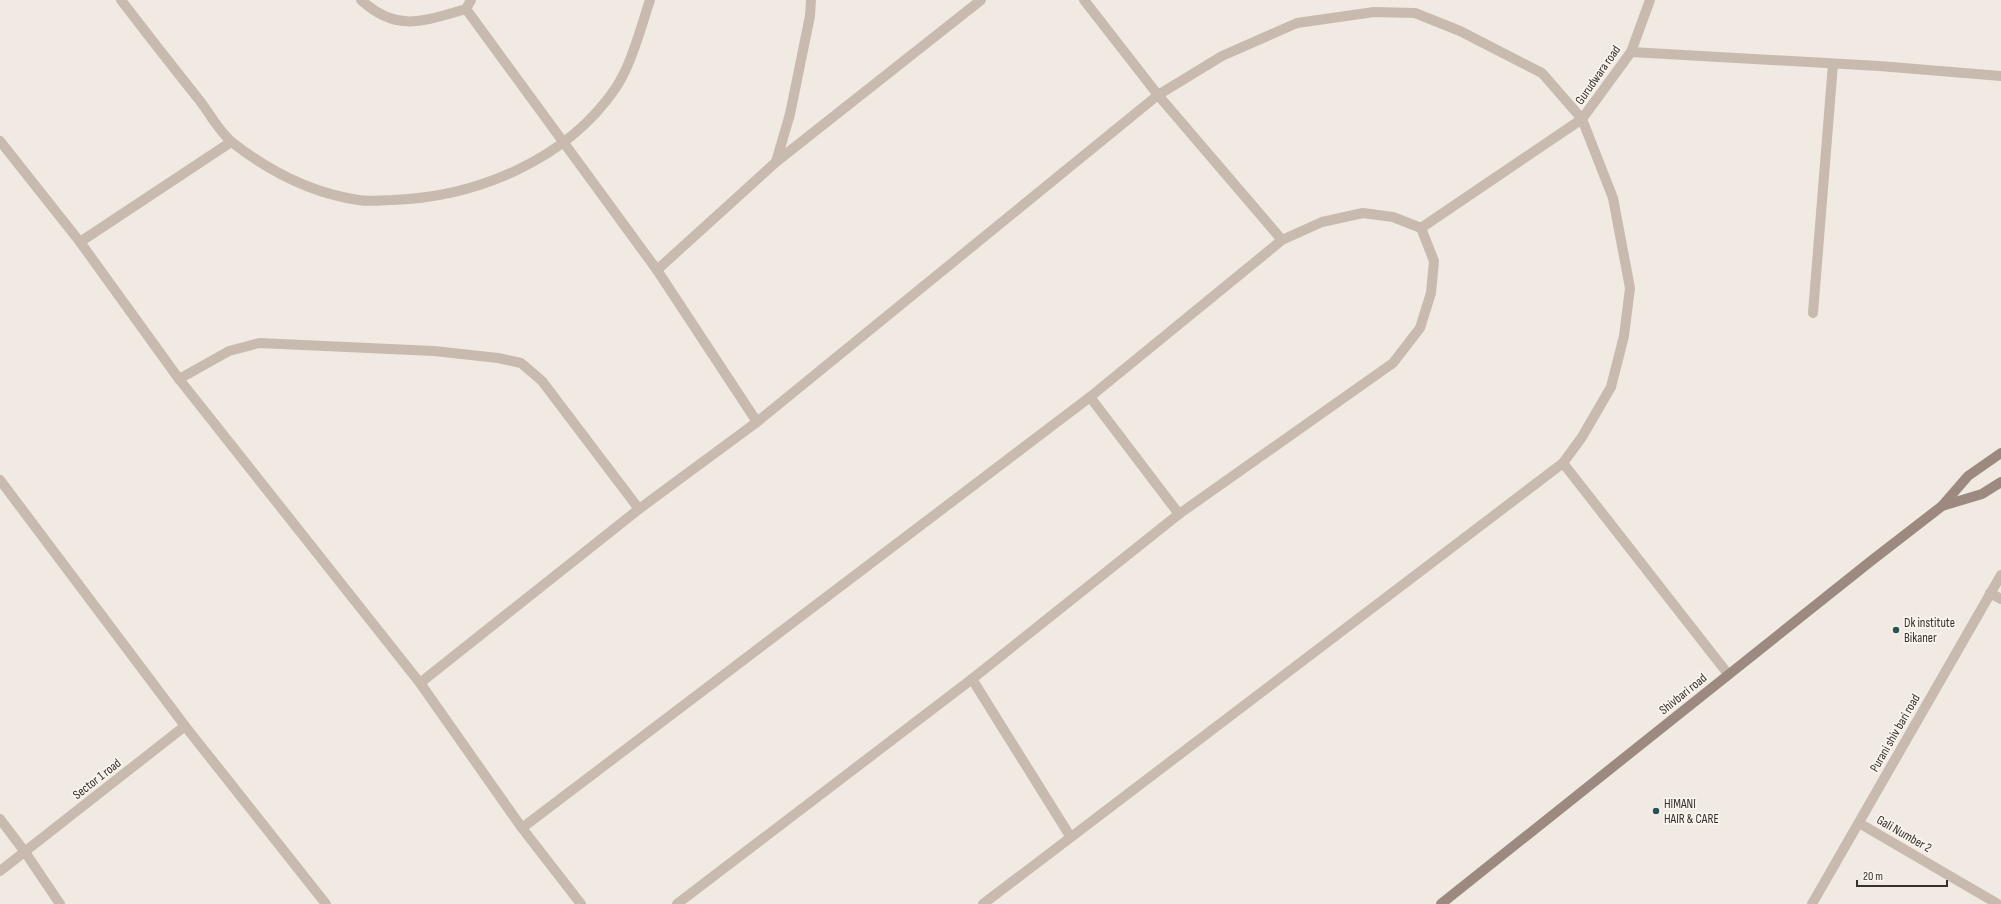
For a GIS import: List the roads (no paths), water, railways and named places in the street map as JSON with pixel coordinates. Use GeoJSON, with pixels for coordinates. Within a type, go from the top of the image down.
{"type":"FeatureCollection","features":[{"type":"Feature","properties":{"kind":"street"},"geometry":{"type":"LineString","coordinates":[[121,0],[231,142],[277,173],[322,192],[360,201],[417,199],[467,188],[507,176],[564,142],[594,116],[616,88],[636,45],[650,0]]}},
{"type":"Feature","properties":{"kind":"street"},"geometry":{"type":"LineString","coordinates":[[361,0],[372,10],[392,20],[420,22],[468,5],[564,142],[657,270],[757,422]]}},
{"type":"Feature","properties":{"kind":"street"},"geometry":{"type":"LineString","coordinates":[[776,162],[790,114],[810,16],[811,0]]}},
{"type":"Feature","properties":{"kind":"street"},"geometry":{"type":"LineString","coordinates":[[657,270],[776,162],[980,0]]}},
{"type":"Feature","properties":{"kind":"street"},"geometry":{"type":"LineString","coordinates":[[1084,0],[1158,95],[1282,240]]}},
{"type":"Feature","properties":{"kind":"street","name":"Gurudwara road"},"geometry":{"type":"LineString","coordinates":[[1582,120],[1631,52],[1650,0]]}},
{"type":"Feature","properties":{"kind":"street"},"geometry":{"type":"LineString","coordinates":[[420,683],[639,509],[757,422],[1158,95],[1222,56],[1297,23],[1374,12],[1415,12],[1460,31],[1542,73],[1582,120],[1613,198],[1630,288],[1624,336],[1611,387],[1582,437],[1563,463],[1070,836],[983,904]]}},
{"type":"Feature","properties":{"kind":"street"},"geometry":{"type":"LineString","coordinates":[[1631,52],[2001,76]]}},
{"type":"Feature","properties":{"kind":"street"},"geometry":{"type":"LineString","coordinates":[[1813,313],[1833,64]]}},
{"type":"Feature","properties":{"kind":"street"},"geometry":{"type":"LineString","coordinates":[[1421,228],[1582,120]]}},
{"type":"Feature","properties":{"kind":"street"},"geometry":{"type":"LineString","coordinates":[[0,142],[80,242],[180,379],[420,683],[522,828],[581,904]]}},
{"type":"Feature","properties":{"kind":"street"},"geometry":{"type":"LineString","coordinates":[[80,242],[231,142]]}},
{"type":"Feature","properties":{"kind":"street"},"geometry":{"type":"LineString","coordinates":[[522,828],[1090,397],[1282,240],[1322,222],[1363,213],[1393,217],[1421,228],[1434,260],[1431,293],[1420,328],[1394,362],[1179,514],[972,680],[677,904]]}},
{"type":"Feature","properties":{"kind":"street"},"geometry":{"type":"LineString","coordinates":[[180,379],[229,351],[259,343],[434,351],[498,358],[521,363],[542,381],[639,509]]}},
{"type":"Feature","properties":{"kind":"street"},"geometry":{"type":"LineString","coordinates":[[1090,397],[1179,514]]}},
{"type":"Feature","properties":{"kind":"street"},"geometry":{"type":"LineString","coordinates":[[1942,506],[1968,476],[2001,453]]}},
{"type":"Feature","properties":{"kind":"street"},"geometry":{"type":"LineString","coordinates":[[1563,463],[1728,674]]}},
{"type":"Feature","properties":{"kind":"street"},"geometry":{"type":"LineString","coordinates":[[0,480],[185,726],[326,904]]}},
{"type":"Feature","properties":{"kind":"street"},"geometry":{"type":"LineString","coordinates":[[1942,506],[1982,494],[2001,482]]}},
{"type":"Feature","properties":{"kind":"street","name":"Shivbari road"},"geometry":{"type":"LineString","coordinates":[[1441,904],[1628,757],[1728,674],[1942,506]]}},
{"type":"Feature","properties":{"kind":"street","name":"Purani shiv bari road"},"geometry":{"type":"LineString","coordinates":[[1812,904],[1833,865],[1859,823],[2001,575]]}},
{"type":"Feature","properties":{"kind":"street"},"geometry":{"type":"LineString","coordinates":[[1990,593],[2001,599]]}},
{"type":"Feature","properties":{"kind":"street"},"geometry":{"type":"LineString","coordinates":[[972,680],[1070,836]]}},
{"type":"Feature","properties":{"kind":"street","name":"Sector 1 road"},"geometry":{"type":"LineString","coordinates":[[0,871],[185,726]]}},
{"type":"Feature","properties":{"kind":"street"},"geometry":{"type":"LineString","coordinates":[[0,819],[25,852],[60,904]]}},
{"type":"Feature","properties":{"kind":"street","name":"Gali Number 2"},"geometry":{"type":"LineString","coordinates":[[1859,823],[1998,904]]}},
{"type":"Feature","properties":{"kind":"place","name":"Dk institute Bikaner"},"geometry":{"type":"Point","coordinates":[1896,630]}},
{"type":"Feature","properties":{"kind":"place","name":"HIMANI HAIR & CARE"},"geometry":{"type":"Point","coordinates":[1656,811]}}]}
